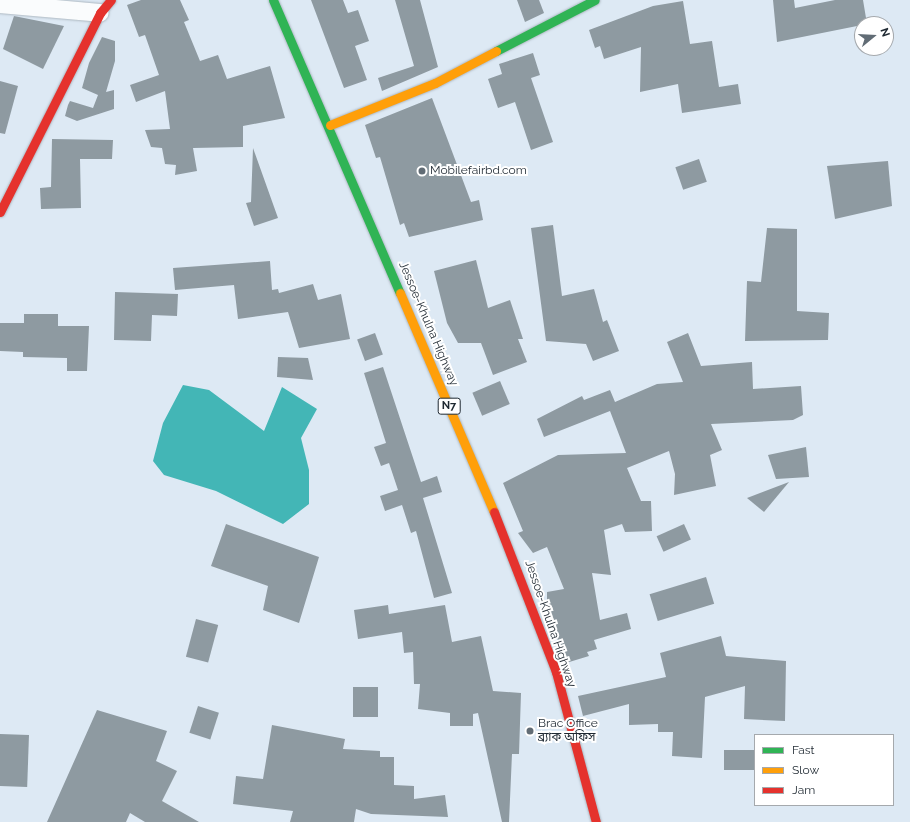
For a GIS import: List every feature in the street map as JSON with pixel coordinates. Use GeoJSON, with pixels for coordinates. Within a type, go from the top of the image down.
{"type":"FeatureCollection","features":[{"type":"Feature","properties":{"kind":"main road","name":"Jessoe-Khulna Highway"},"geometry":{"type":"LineString","coordinates":[[273,0],[330,125],[519,569],[556,672],[596,822]]}},
{"type":"Feature","properties":{"kind":"main road"},"geometry":{"type":"LineString","coordinates":[[330,125],[435,83],[595,0]]}},
{"type":"Feature","properties":{"kind":"main road"},"geometry":{"type":"LineString","coordinates":[[0,212],[105,7]]}},
{"type":"Feature","properties":{"kind":"street"},"geometry":{"type":"LineString","coordinates":[[0,4],[105,7]]}},
{"type":"Feature","properties":{"kind":"water"},"geometry":{"type":"Polygon","coordinates":[[[183,385],[209,390],[264,431],[282,387],[317,409],[301,438],[309,470],[309,504],[283,524],[216,491],[164,475],[153,461],[163,423],[183,385]]]}},
{"type":"Feature","properties":{"kind":"building"},"geometry":{"type":"Polygon","coordinates":[[[141,0],[180,0],[189,20],[184,22],[200,61],[218,55],[227,79],[270,66],[285,118],[243,126],[243,147],[193,148],[197,171],[175,175],[176,165],[165,164],[162,148],[151,147],[145,130],[170,129],[165,91],[136,102],[130,85],[159,75],[145,35],[139,37],[127,5],[141,0]]]}},
{"type":"Feature","properties":{"kind":"building"},"geometry":{"type":"Polygon","coordinates":[[[311,0],[343,0],[348,13],[358,10],[369,41],[355,46],[367,80],[344,88],[311,0]]]}},
{"type":"Feature","properties":{"kind":"building"},"geometry":{"type":"Polygon","coordinates":[[[395,0],[420,0],[438,67],[382,91],[378,78],[414,66],[395,0]]]}},
{"type":"Feature","properties":{"kind":"building"},"geometry":{"type":"Polygon","coordinates":[[[517,0],[539,0],[544,13],[525,22],[517,0]]]}},
{"type":"Feature","properties":{"kind":"building"},"geometry":{"type":"Polygon","coordinates":[[[773,0],[794,0],[795,8],[835,0],[863,0],[866,16],[854,16],[854,27],[777,42],[773,0]]]}},
{"type":"Feature","properties":{"kind":"building"},"geometry":{"type":"Polygon","coordinates":[[[683,1],[690,44],[712,41],[719,87],[738,84],[741,104],[682,113],[678,84],[640,92],[641,47],[604,59],[600,46],[595,48],[589,30],[653,6],[683,1]]]}},
{"type":"Feature","properties":{"kind":"building"},"geometry":{"type":"Polygon","coordinates":[[[14,16],[64,26],[43,69],[3,49],[14,16]]]}},
{"type":"Feature","properties":{"kind":"building"},"geometry":{"type":"Polygon","coordinates":[[[102,37],[115,41],[115,61],[106,92],[114,90],[114,109],[77,121],[65,116],[68,105],[70,101],[93,108],[98,95],[82,88],[89,63],[102,37]]]}},
{"type":"Feature","properties":{"kind":"building"},"geometry":{"type":"Polygon","coordinates":[[[533,53],[540,75],[531,78],[553,142],[531,150],[515,102],[498,108],[488,79],[502,74],[499,64],[533,53]]]}},
{"type":"Feature","properties":{"kind":"building"},"geometry":{"type":"Polygon","coordinates":[[[0,81],[18,86],[5,134],[0,133],[0,81]]]}},
{"type":"Feature","properties":{"kind":"building"},"geometry":{"type":"Polygon","coordinates":[[[432,98],[471,202],[479,200],[483,220],[409,237],[404,223],[400,225],[380,157],[376,158],[365,125],[432,98]]]}},
{"type":"Feature","properties":{"kind":"building"},"geometry":{"type":"Polygon","coordinates":[[[52,139],[113,140],[112,159],[80,159],[81,208],[41,209],[40,188],[51,187],[52,139]]]}},
{"type":"Feature","properties":{"kind":"building"},"geometry":{"type":"Polygon","coordinates":[[[253,148],[278,218],[254,226],[246,203],[251,202],[253,148]]]}},
{"type":"Feature","properties":{"kind":"building"},"geometry":{"type":"Polygon","coordinates":[[[699,159],[707,182],[683,190],[675,167],[699,159]]]}},
{"type":"Feature","properties":{"kind":"building"},"geometry":{"type":"Polygon","coordinates":[[[888,161],[892,206],[835,219],[827,166],[888,161]]]}},
{"type":"Feature","properties":{"kind":"building"},"geometry":{"type":"Polygon","coordinates":[[[553,225],[562,296],[594,289],[603,322],[607,320],[619,351],[593,361],[586,344],[546,341],[531,228],[553,225]]]}},
{"type":"Feature","properties":{"kind":"building"},"geometry":{"type":"Polygon","coordinates":[[[767,228],[797,229],[797,311],[829,313],[828,340],[745,341],[747,281],[761,282],[767,228]]]}},
{"type":"Feature","properties":{"kind":"building"},"geometry":{"type":"Polygon","coordinates":[[[476,260],[488,308],[510,300],[523,339],[518,339],[527,362],[493,375],[481,343],[458,343],[447,323],[434,271],[476,260]]]}},
{"type":"Feature","properties":{"kind":"building"},"geometry":{"type":"Polygon","coordinates":[[[270,261],[272,290],[278,289],[279,293],[313,284],[318,300],[341,294],[350,339],[299,348],[288,312],[238,319],[234,285],[175,290],[173,268],[270,261]]]}},
{"type":"Feature","properties":{"kind":"building"},"geometry":{"type":"Polygon","coordinates":[[[115,292],[178,294],[177,316],[152,315],[151,341],[114,340],[115,292]]]}},
{"type":"Feature","properties":{"kind":"building"},"geometry":{"type":"Polygon","coordinates":[[[24,314],[58,314],[58,326],[89,326],[87,371],[67,371],[67,358],[23,357],[23,352],[0,351],[0,323],[24,323],[24,314]]]}},
{"type":"Feature","properties":{"kind":"building"},"geometry":{"type":"Polygon","coordinates":[[[375,333],[383,355],[365,361],[357,339],[375,333]]]}},
{"type":"Feature","properties":{"kind":"building"},"geometry":{"type":"Polygon","coordinates":[[[688,333],[701,366],[752,362],[753,389],[801,386],[803,415],[793,420],[711,424],[722,450],[710,455],[716,486],[674,495],[675,474],[669,451],[627,468],[641,501],[651,501],[652,531],[625,532],[622,524],[604,530],[611,575],[592,573],[600,620],[627,613],[631,629],[594,640],[597,649],[587,652],[589,656],[566,663],[547,610],[547,592],[564,589],[547,547],[533,553],[518,533],[523,531],[503,483],[558,455],[626,453],[610,411],[544,437],[537,419],[582,396],[584,400],[610,390],[615,402],[657,384],[683,382],[667,342],[688,333]]]}},
{"type":"Feature","properties":{"kind":"building"},"geometry":{"type":"Polygon","coordinates":[[[278,357],[308,358],[313,380],[277,377],[278,357]]]}},
{"type":"Feature","properties":{"kind":"building"},"geometry":{"type":"Polygon","coordinates":[[[383,367],[421,482],[437,476],[442,492],[423,498],[452,593],[434,598],[416,531],[411,533],[402,505],[385,511],[380,496],[398,490],[389,463],[381,466],[374,447],[386,443],[364,373],[383,367]]]}},
{"type":"Feature","properties":{"kind":"building"},"geometry":{"type":"Polygon","coordinates":[[[500,381],[510,404],[482,416],[472,393],[500,381]]]}},
{"type":"Feature","properties":{"kind":"building"},"geometry":{"type":"Polygon","coordinates":[[[806,447],[809,477],[776,479],[768,455],[806,447]]]}},
{"type":"Feature","properties":{"kind":"building"},"geometry":{"type":"Polygon","coordinates":[[[789,482],[764,512],[747,498],[789,482]]]}},
{"type":"Feature","properties":{"kind":"building"},"geometry":{"type":"Polygon","coordinates":[[[226,524],[319,557],[299,623],[263,610],[268,586],[211,566],[226,524]]]}},
{"type":"Feature","properties":{"kind":"building"},"geometry":{"type":"Polygon","coordinates":[[[684,524],[691,540],[664,552],[657,536],[684,524]]]}},
{"type":"Feature","properties":{"kind":"building"},"geometry":{"type":"Polygon","coordinates":[[[706,577],[714,604],[658,621],[650,594],[706,577]]]}},
{"type":"Feature","properties":{"kind":"building"},"geometry":{"type":"Polygon","coordinates":[[[388,605],[389,614],[445,605],[452,642],[481,636],[493,691],[521,693],[519,754],[512,754],[509,822],[502,822],[478,713],[473,714],[473,726],[450,726],[450,713],[418,709],[420,684],[414,684],[413,652],[404,653],[402,632],[358,639],[354,610],[388,605]]]}},
{"type":"Feature","properties":{"kind":"building"},"geometry":{"type":"Polygon","coordinates":[[[196,619],[218,625],[208,663],[186,657],[196,619]]]}},
{"type":"Feature","properties":{"kind":"building"},"geometry":{"type":"Polygon","coordinates":[[[721,636],[726,656],[786,661],[785,721],[744,719],[745,686],[705,697],[702,758],[672,756],[673,732],[658,732],[658,724],[629,725],[629,704],[583,716],[578,696],[666,677],[660,653],[721,636]]]}},
{"type":"Feature","properties":{"kind":"building"},"geometry":{"type":"Polygon","coordinates":[[[353,687],[378,687],[378,717],[353,717],[353,687]]]}},
{"type":"Feature","properties":{"kind":"building"},"geometry":{"type":"Polygon","coordinates":[[[198,706],[219,713],[210,739],[189,733],[198,706]]]}},
{"type":"Feature","properties":{"kind":"building"},"geometry":{"type":"Polygon","coordinates":[[[97,710],[167,731],[156,761],[177,771],[162,801],[199,822],[145,822],[130,813],[126,822],[47,822],[97,710]]]}},
{"type":"Feature","properties":{"kind":"building"},"geometry":{"type":"Polygon","coordinates":[[[272,725],[345,739],[343,749],[380,751],[380,757],[394,757],[394,785],[414,786],[414,799],[445,795],[448,817],[371,814],[356,809],[354,822],[290,822],[293,811],[233,804],[236,776],[263,779],[272,725]]]}},
{"type":"Feature","properties":{"kind":"building"},"geometry":{"type":"Polygon","coordinates":[[[0,734],[29,735],[27,787],[0,786],[0,734]]]}},
{"type":"Feature","properties":{"kind":"building"},"geometry":{"type":"Polygon","coordinates":[[[724,750],[754,750],[754,770],[724,770],[724,750]]]}},
{"type":"Feature","properties":{"kind":"traffic: fast"},"geometry":{"type":"LineString","coordinates":[[273,0],[400,293]]}},
{"type":"Feature","properties":{"kind":"traffic: fast"},"geometry":{"type":"LineString","coordinates":[[496,51],[595,0]]}},
{"type":"Feature","properties":{"kind":"traffic: slow"},"geometry":{"type":"LineString","coordinates":[[330,125],[435,83],[496,51]]}},
{"type":"Feature","properties":{"kind":"traffic: slow"},"geometry":{"type":"LineString","coordinates":[[400,293],[494,512]]}},
{"type":"Feature","properties":{"kind":"traffic: jam"},"geometry":{"type":"LineString","coordinates":[[0,212],[100,13],[111,0]]}},
{"type":"Feature","properties":{"kind":"traffic: jam"},"geometry":{"type":"LineString","coordinates":[[494,512],[556,672],[596,822]]}},
{"type":"Feature","properties":{"kind":"place","name":"Mobilefairbd.com"},"geometry":{"type":"Point","coordinates":[422,171]}},
{"type":"Feature","properties":{"kind":"place","name":"Brac Office ব্র্যাক অফিস"},"geometry":{"type":"Point","coordinates":[530,731]}}]}
